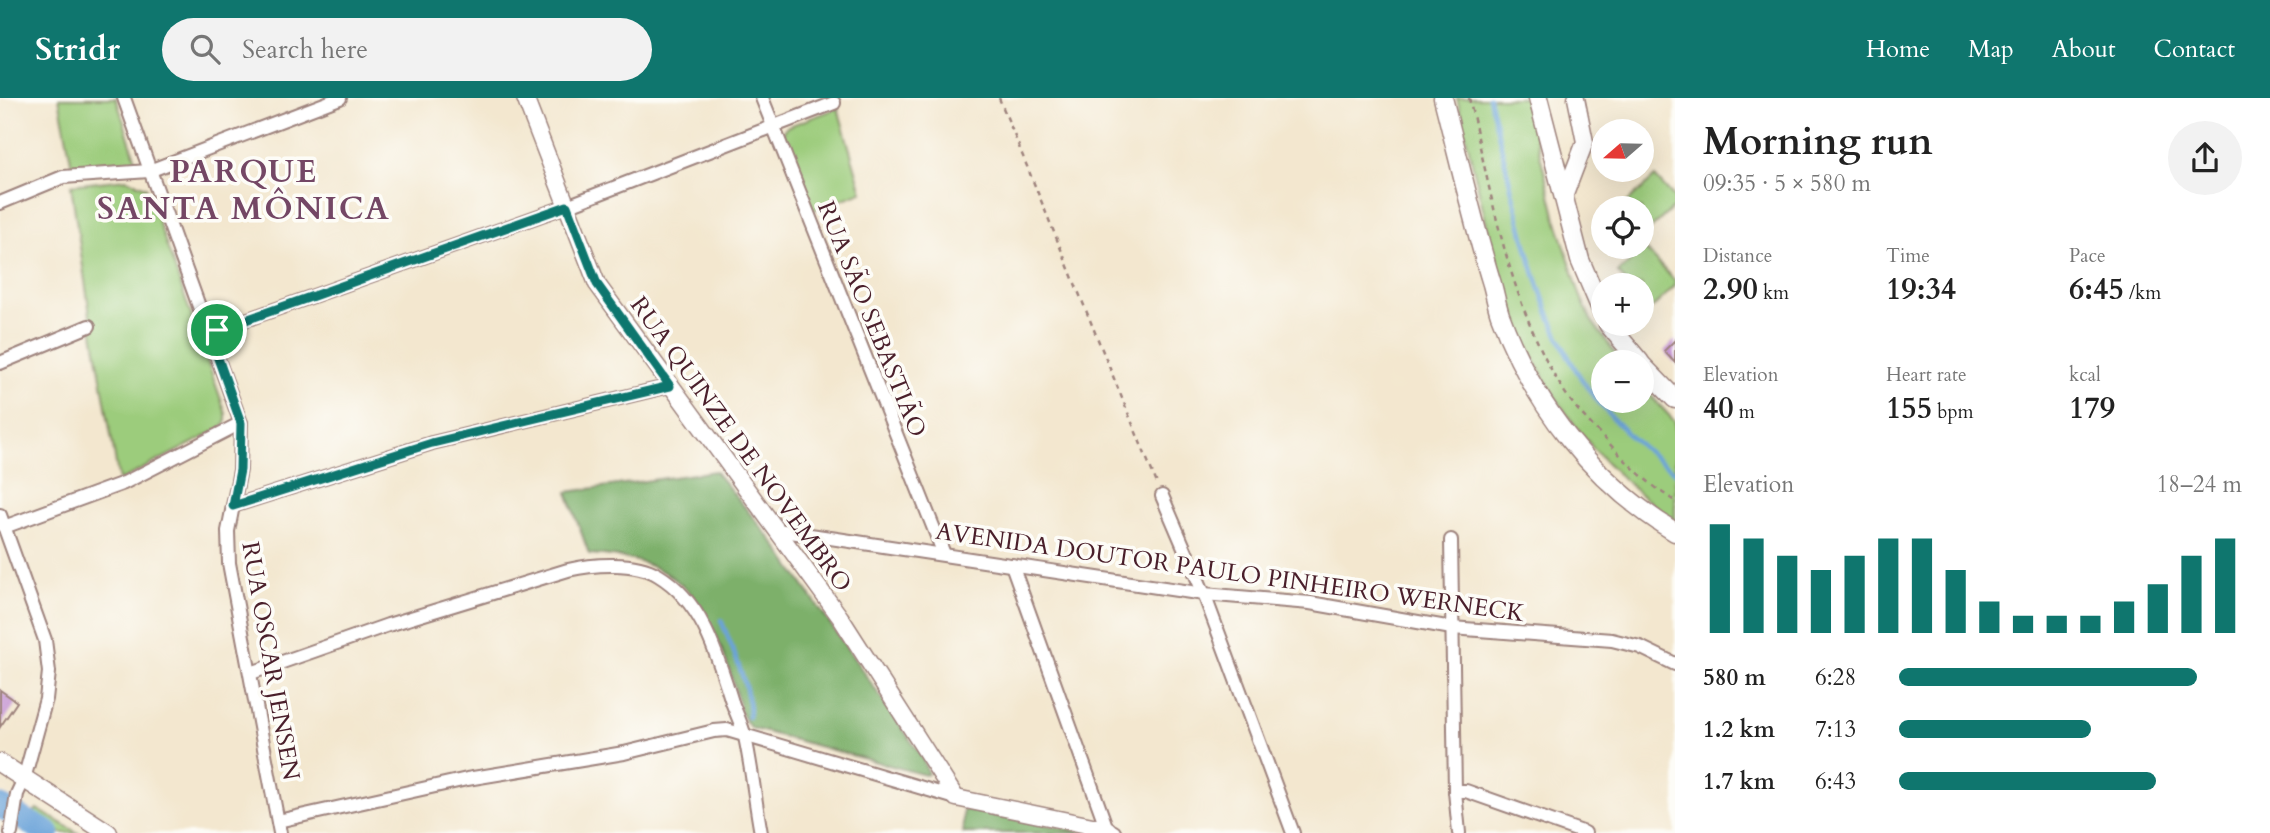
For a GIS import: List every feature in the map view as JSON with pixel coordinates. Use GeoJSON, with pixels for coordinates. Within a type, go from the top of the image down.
{"type":"FeatureCollection","features":[{"type":"Feature","properties":{"kind":"main road","name":"RUA QUINZE DE NOVEMBRO"},"geometry":{"type":"LineString","coordinates":[[525,98],[597,284],[840,617],[956,797]]}},
{"type":"Feature","properties":{"kind":"main road"},"geometry":{"type":"LineString","coordinates":[[1443,98],[1499,313],[1527,375],[1578,453],[1614,487],[1675,532]]}},
{"type":"Feature","properties":{"kind":"main road"},"geometry":{"type":"LineString","coordinates":[[1538,98],[1580,260],[1591,286]]}},
{"type":"Feature","properties":{"kind":"main road"},"geometry":{"type":"LineString","coordinates":[[1564,197],[1585,142],[1576,98]]}},
{"type":"Feature","properties":{"kind":"main road"},"geometry":{"type":"LineString","coordinates":[[1618,336],[1630,350]]}},
{"type":"Feature","properties":{"kind":"main road"},"geometry":{"type":"LineString","coordinates":[[1654,377],[1675,399]]}},
{"type":"Feature","properties":{"kind":"main road"},"geometry":{"type":"LineString","coordinates":[[0,763],[21,787],[108,833]]}},
{"type":"Feature","properties":{"kind":"main road"},"geometry":{"type":"LineString","coordinates":[[956,797],[1112,832]]}},
{"type":"Feature","properties":{"kind":"street","name":"RUA OSCAR JENSEN"},"geometry":{"type":"LineString","coordinates":[[124,98],[241,423],[240,470],[228,531],[229,563],[279,827]]}},
{"type":"Feature","properties":{"kind":"street"},"geometry":{"type":"LineString","coordinates":[[0,203],[64,177],[149,171],[340,98]]}},
{"type":"Feature","properties":{"kind":"street","name":"RUA SÃO SEBASTIÃO"},"geometry":{"type":"LineString","coordinates":[[762,98],[944,554]]}},
{"type":"Feature","properties":{"kind":"street"},"geometry":{"type":"LineString","coordinates":[[209,333],[567,206],[834,103]]}},
{"type":"Feature","properties":{"kind":"street"},"geometry":{"type":"LineString","coordinates":[[0,363],[89,326]]}},
{"type":"Feature","properties":{"kind":"street"},"geometry":{"type":"LineString","coordinates":[[233,506],[432,443],[670,386]]}},
{"type":"Feature","properties":{"kind":"street"},"geometry":{"type":"LineString","coordinates":[[11,833],[46,699],[49,672],[45,640],[2,521],[124,483],[241,423]]}},
{"type":"Feature","properties":{"kind":"street"},"geometry":{"type":"LineString","coordinates":[[1162,496],[1204,594],[1293,833]]}},
{"type":"Feature","properties":{"kind":"street","name":"AVENIDA DOUTOR PAULO PINHEIRO WERNECK"},"geometry":{"type":"LineString","coordinates":[[777,530],[1204,594],[1310,603],[1452,628],[1612,640],[1640,647],[1675,664]]}},
{"type":"Feature","properties":{"kind":"street"},"geometry":{"type":"LineString","coordinates":[[1451,540],[1458,833]]}},
{"type":"Feature","properties":{"kind":"street"},"geometry":{"type":"LineString","coordinates":[[251,673],[388,625],[592,564],[615,565],[655,573],[685,596],[700,618],[710,640],[744,734],[761,833]]}},
{"type":"Feature","properties":{"kind":"street"},"geometry":{"type":"LineString","coordinates":[[1012,565],[1112,832]]}},
{"type":"Feature","properties":{"kind":"street"},"geometry":{"type":"LineString","coordinates":[[279,827],[467,779],[624,753],[727,730],[956,797]]}},
{"type":"Feature","properties":{"kind":"street"},"geometry":{"type":"LineString","coordinates":[[1455,791],[1466,790],[1586,833]]}},
{"type":"Feature","properties":{"kind":"path"},"geometry":{"type":"LineString","coordinates":[[999,98],[1162,496]]}},
{"type":"Feature","properties":{"kind":"path"},"geometry":{"type":"LineString","coordinates":[[1469,98],[1510,270],[1533,331],[1552,370],[1576,408],[1627,463],[1675,500]]}},
{"type":"Feature","properties":{"kind":"green space"},"geometry":{"type":"Polygon","coordinates":[[[59,98],[116,98],[136,160],[132,164],[72,167],[59,98]]]}},
{"type":"Feature","properties":{"kind":"green space"},"geometry":{"type":"Polygon","coordinates":[[[1457,98],[1526,98],[1555,215],[1580,295],[1591,320],[1591,336],[1603,336],[1613,350],[1591,350],[1591,413],[1654,413],[1654,399],[1675,422],[1675,520],[1630,486],[1606,462],[1572,422],[1545,380],[1506,291],[1457,98]]]}},
{"type":"Feature","properties":{"kind":"green space"},"geometry":{"type":"Polygon","coordinates":[[[838,108],[862,192],[811,211],[783,134],[786,127],[838,108]]]}},
{"type":"Feature","properties":{"kind":"green space"},"geometry":{"type":"Polygon","coordinates":[[[1654,178],[1675,199],[1675,206],[1654,226],[1654,196],[1634,196],[1650,182],[1654,182],[1654,178]]]}},
{"type":"Feature","properties":{"kind":"green space"},"geometry":{"type":"Polygon","coordinates":[[[126,179],[146,187],[226,414],[226,423],[218,430],[119,481],[71,185],[126,179]]]}},
{"type":"Feature","properties":{"kind":"green space"},"geometry":{"type":"Polygon","coordinates":[[[1633,259],[1654,259],[1675,281],[1675,286],[1654,306],[1654,273],[1618,273],[1633,259]]]}},
{"type":"Feature","properties":{"kind":"green space"},"geometry":{"type":"Polygon","coordinates":[[[715,471],[775,544],[922,757],[928,774],[751,728],[741,711],[732,678],[711,625],[684,587],[667,574],[646,564],[620,557],[589,554],[567,492],[715,471]]]}},
{"type":"Feature","properties":{"kind":"green space"},"geometry":{"type":"Polygon","coordinates":[[[37,809],[78,833],[25,833],[30,816],[37,809]]]}},
{"type":"Feature","properties":{"kind":"green space"},"geometry":{"type":"Polygon","coordinates":[[[963,809],[1087,833],[963,833],[963,809]]]}},
{"type":"Feature","properties":{"kind":"building"},"geometry":{"type":"Polygon","coordinates":[[[1675,340],[1675,363],[1664,351],[1675,340]]]}},
{"type":"Feature","properties":{"kind":"building"},"geometry":{"type":"Polygon","coordinates":[[[0,690],[17,702],[0,727],[0,690]]]}},
{"type":"Feature","properties":{"kind":"waterway"},"geometry":{"type":"LineString","coordinates":[[1489,98],[1531,261],[1541,293],[1567,354],[1588,388],[1614,420],[1643,448],[1675,472]]}},
{"type":"Feature","properties":{"kind":"waterway"},"geometry":{"type":"LineString","coordinates":[[721,620],[744,683],[748,717]]}},
{"type":"Feature","properties":{"kind":"waterway"},"geometry":{"type":"LineString","coordinates":[[0,806],[48,833]]}},
{"type":"Feature","properties":{"kind":"district","name":"PARQUE SANTA MÔNICA"},"geometry":{"type":"Point","coordinates":[244,190]}},
{"type":"Feature","properties":{"kind":"route"},"geometry":{"type":"LineString","coordinates":[[567,206],[602,293],[670,386],[432,443],[233,506],[240,470],[241,423],[209,333],[217,330],[567,206]]}}]}
